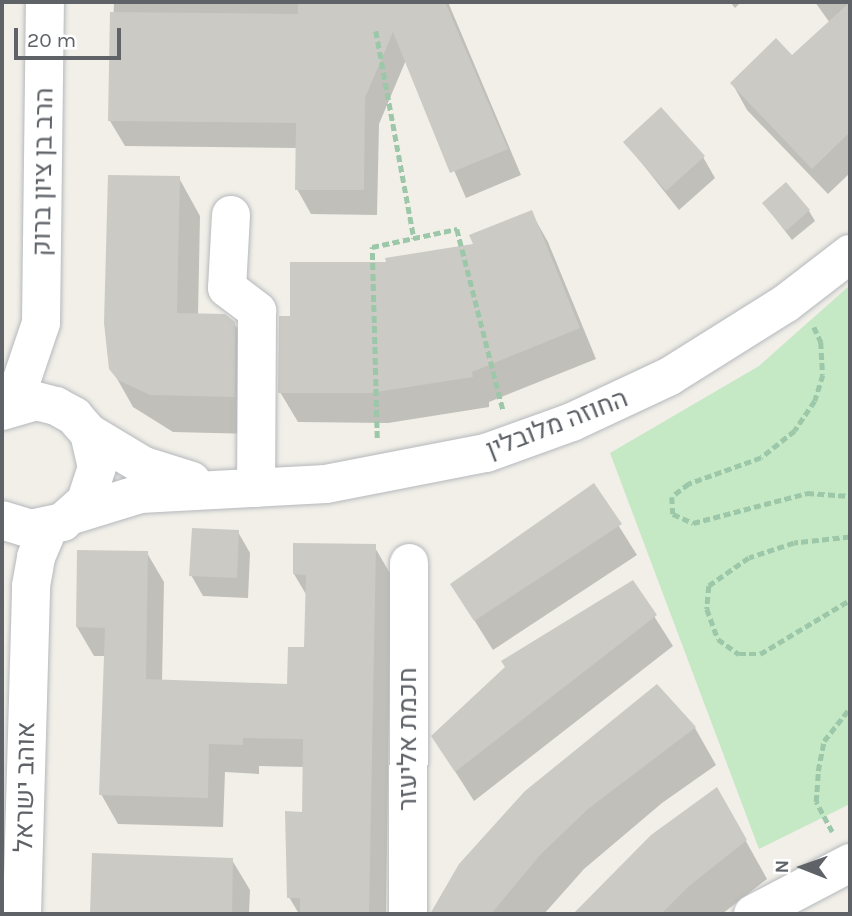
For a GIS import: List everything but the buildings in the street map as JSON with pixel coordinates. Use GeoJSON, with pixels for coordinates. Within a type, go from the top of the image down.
{"type":"FeatureCollection","features":[{"type":"Feature","properties":{"kind":"street","name":"הרב בן ציון ברוק"},"geometry":{"type":"LineString","coordinates":[[2,409],[33,355],[41,300],[45,2]]}},
{"type":"Feature","properties":{"kind":"street"},"geometry":{"type":"LineString","coordinates":[[231,215],[227,288],[257,312],[240,488]]}},
{"type":"Feature","properties":{"kind":"street","name":"החוזה מלובלין"},"geometry":{"type":"LineString","coordinates":[[62,521],[140,494],[379,477],[512,444],[629,398],[724,345],[800,293],[850,254]]}},
{"type":"Feature","properties":{"kind":"street","name":"הרב בן ציון ברוק"},"geometry":{"type":"LineString","coordinates":[[41,300],[51,377],[81,425]]}},
{"type":"Feature","properties":{"kind":"street","name":"החוזה מלובלין"},"geometry":{"type":"LineString","coordinates":[[2,409],[36,401],[81,425],[144,466],[240,488]]}},
{"type":"Feature","properties":{"kind":"street","name":"אוהב ישראל"},"geometry":{"type":"LineString","coordinates":[[23,914],[27,660],[36,557],[62,521],[94,485],[96,450],[81,425]]}},
{"type":"Feature","properties":{"kind":"street"},"geometry":{"type":"LineString","coordinates":[[2,520],[31,529],[62,521]]}},
{"type":"Feature","properties":{"kind":"street","name":"אוהב ישראל"},"geometry":{"type":"LineString","coordinates":[[2,536],[19,597],[27,660]]}},
{"type":"Feature","properties":{"kind":"street","name":"חכמת אליעזר"},"geometry":{"type":"LineString","coordinates":[[408,914],[409,563]]}},
{"type":"Feature","properties":{"kind":"street"},"geometry":{"type":"LineString","coordinates":[[753,914],[850,863]]}},
{"type":"Feature","properties":{"kind":"path"},"geometry":{"type":"LineString","coordinates":[[376,31],[414,239]]}},
{"type":"Feature","properties":{"kind":"path"},"geometry":{"type":"LineString","coordinates":[[379,477],[372,247],[457,229],[512,444]]}},
{"type":"Feature","properties":{"kind":"path"},"geometry":{"type":"LineString","coordinates":[[800,293],[821,342],[823,375],[816,401],[795,430],[761,458],[689,484],[672,497],[673,514],[693,523],[807,494],[850,496]]}},
{"type":"Feature","properties":{"kind":"path"},"geometry":{"type":"LineString","coordinates":[[850,537],[794,543],[749,558],[709,586],[707,609],[718,639],[739,653],[760,654],[850,600]]}},
{"type":"Feature","properties":{"kind":"path"},"geometry":{"type":"LineString","coordinates":[[850,708],[824,741],[816,802],[850,863]]}},
{"type":"Feature","properties":{"kind":"green space"},"geometry":{"type":"Polygon","coordinates":[[[849,286],[850,804],[759,849],[610,453],[759,366],[849,286]]]}}]}
